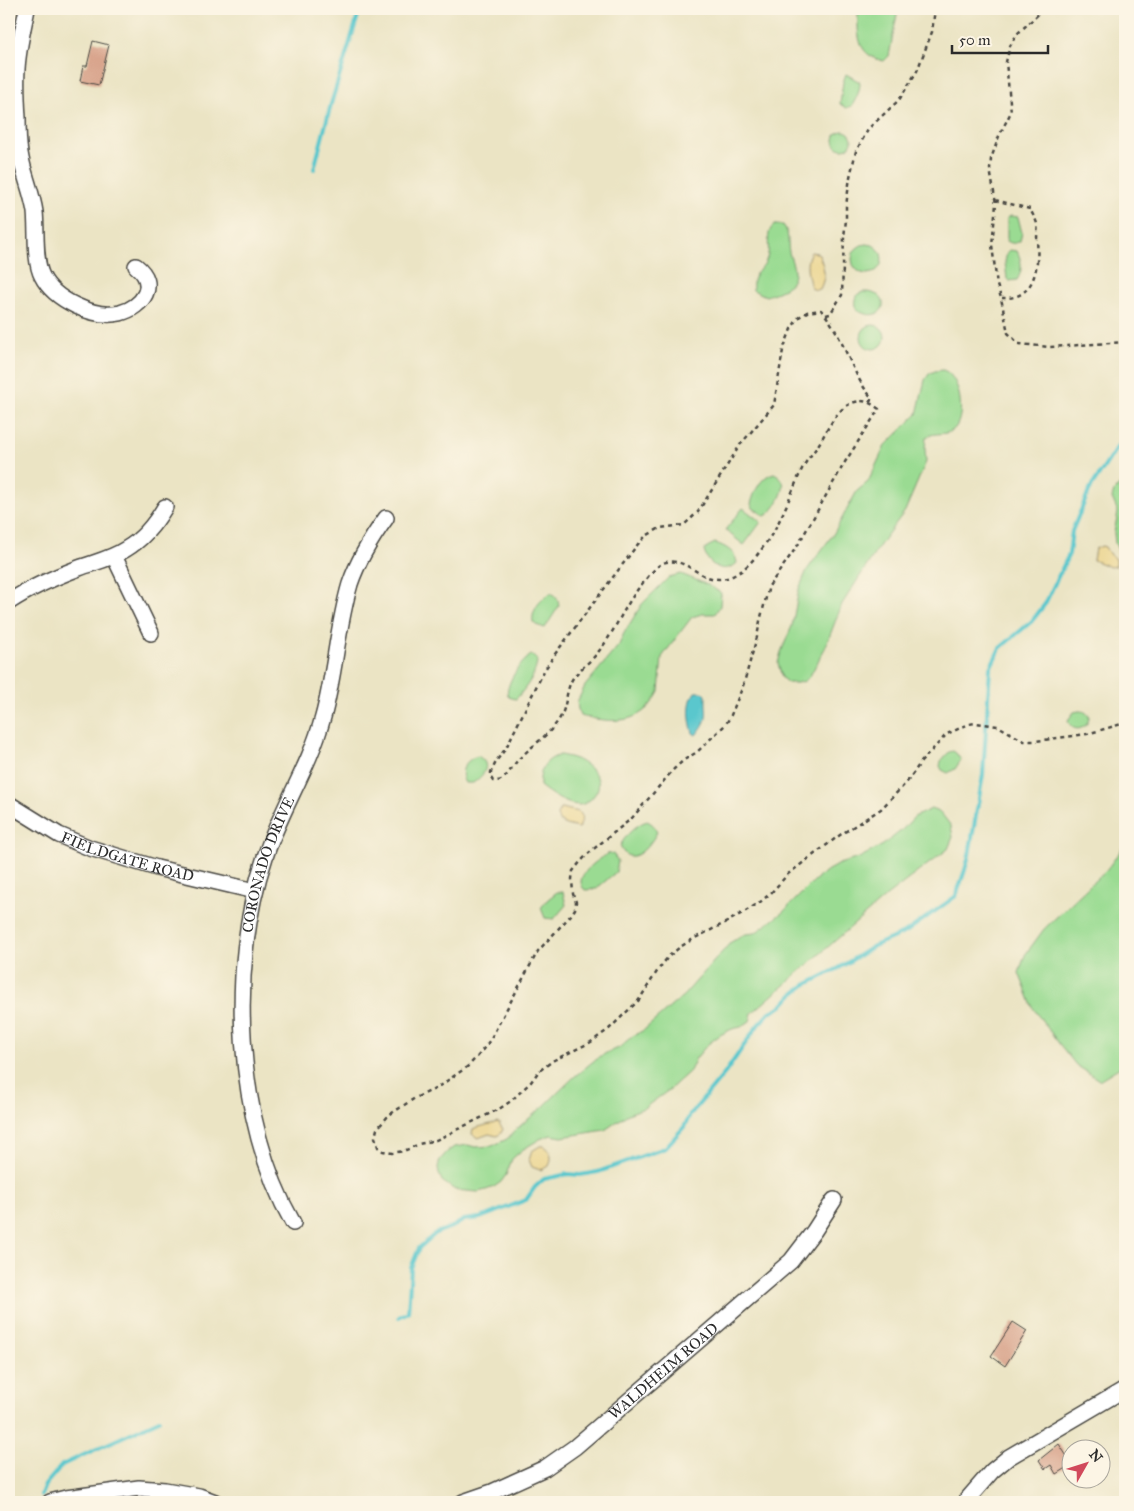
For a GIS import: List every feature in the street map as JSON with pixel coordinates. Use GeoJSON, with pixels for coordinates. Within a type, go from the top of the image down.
{"type":"FeatureCollection","features":[{"type":"Feature","properties":{"kind":"street"},"geometry":{"type":"LineString","coordinates":[[26,9],[17,68],[19,144],[25,177],[34,207],[38,268],[42,277],[60,296],[70,303],[104,314],[129,310],[144,298],[147,291],[147,283],[144,275],[136,266]]}},
{"type":"Feature","properties":{"kind":"street"},"geometry":{"type":"LineString","coordinates":[[9,602],[48,581],[114,556],[126,549],[144,536],[156,522],[165,507]]}},
{"type":"Feature","properties":{"kind":"street","name":"CORONADO DRIVE"},"geometry":{"type":"LineString","coordinates":[[293,1223],[275,1188],[265,1160],[251,1106],[244,1059],[242,990],[247,936],[255,891],[276,825],[318,734],[350,584],[371,539],[386,518]]}},
{"type":"Feature","properties":{"kind":"street"},"geometry":{"type":"LineString","coordinates":[[114,556],[151,633]]}},
{"type":"Feature","properties":{"kind":"street","name":"FIELDGATE ROAD"},"geometry":{"type":"LineString","coordinates":[[9,804],[60,835],[90,848],[157,868],[255,891]]}},
{"type":"Feature","properties":{"kind":"street","name":"WALDHEIM ROAD"},"geometry":{"type":"LineString","coordinates":[[463,1502],[492,1492],[545,1468],[574,1447],[791,1261],[814,1231],[834,1200]]}},
{"type":"Feature","properties":{"kind":"street"},"geometry":{"type":"LineString","coordinates":[[965,1502],[992,1471],[1009,1457],[1125,1389]]}},
{"type":"Feature","properties":{"kind":"street"},"geometry":{"type":"LineString","coordinates":[[50,1502],[139,1488],[199,1496],[216,1502]]}},
{"type":"Feature","properties":{"kind":"path"},"geometry":{"type":"LineString","coordinates":[[826,315],[830,314],[842,295],[846,206],[856,151],[869,128],[899,100],[917,71],[932,32],[936,9]]}},
{"type":"Feature","properties":{"kind":"path"},"geometry":{"type":"LineString","coordinates":[[1044,9],[1017,34],[1010,46],[1006,62],[1011,112],[997,142],[991,159],[990,169],[995,200],[992,245],[996,285],[1001,298],[1008,333],[1019,344],[1050,347],[1125,342]]}},
{"type":"Feature","properties":{"kind":"path"},"geometry":{"type":"LineString","coordinates":[[995,200],[1030,209],[1037,223],[1037,270],[1030,286],[1012,298],[1001,298]]}},
{"type":"Feature","properties":{"kind":"path"},"geometry":{"type":"LineString","coordinates":[[869,402],[872,398],[865,390],[826,315],[821,310],[814,310],[798,318],[791,329],[783,350],[774,405],[737,449],[698,512],[684,525],[660,528],[646,536],[555,654],[533,692],[506,748],[491,772],[493,781],[499,781],[506,776],[519,759],[556,724],[566,704],[573,679],[599,652],[641,585],[655,570],[663,563],[681,563],[704,576],[716,580],[725,579],[746,568],[770,537],[803,468],[834,420],[854,402],[869,402],[879,409],[845,462],[798,545],[769,586],[743,686],[726,724],[697,752],[674,769],[632,818],[581,861],[573,871],[575,909],[571,916],[538,951],[490,1040],[467,1067],[435,1089],[415,1098],[380,1123],[375,1137],[378,1147],[383,1151],[392,1153],[404,1151],[419,1144],[436,1140],[499,1110],[511,1102],[539,1071],[554,1060],[591,1042],[628,1012],[639,1000],[668,957],[694,938],[727,922],[759,903],[771,894],[788,874],[840,835],[881,809],[907,782],[925,757],[947,734],[969,724],[976,723],[998,726],[1024,741],[1080,736],[1125,723]]}},
{"type":"Feature","properties":{"kind":"green space"},"geometry":{"type":"Polygon","coordinates":[[[858,9],[898,9],[889,56],[884,61],[868,54],[860,42],[858,9]]]}},
{"type":"Feature","properties":{"kind":"green space"},"geometry":{"type":"Polygon","coordinates":[[[846,74],[860,82],[859,92],[852,106],[846,108],[840,104],[846,74]]]}},
{"type":"Feature","properties":{"kind":"green space"},"geometry":{"type":"Polygon","coordinates":[[[839,131],[847,131],[852,136],[850,147],[839,149],[834,144],[834,136],[839,131]]]}},
{"type":"Feature","properties":{"kind":"green space"},"geometry":{"type":"Polygon","coordinates":[[[1011,216],[1018,217],[1022,233],[1020,241],[1015,243],[1007,241],[1007,218],[1011,216]]]}},
{"type":"Feature","properties":{"kind":"green space"},"geometry":{"type":"Polygon","coordinates":[[[775,225],[783,225],[787,231],[794,277],[785,288],[766,296],[753,290],[753,283],[755,275],[767,258],[769,235],[775,225]]]}},
{"type":"Feature","properties":{"kind":"green space"},"geometry":{"type":"Polygon","coordinates":[[[867,244],[873,245],[881,253],[881,265],[873,273],[867,274],[861,273],[853,265],[852,259],[853,253],[861,245],[867,244]]]}},
{"type":"Feature","properties":{"kind":"green space"},"geometry":{"type":"Polygon","coordinates":[[[1009,250],[1017,251],[1020,258],[1021,269],[1017,280],[1009,281],[1007,279],[1005,262],[1009,250]]]}},
{"type":"Feature","properties":{"kind":"green space"},"geometry":{"type":"Polygon","coordinates":[[[863,292],[872,293],[883,301],[883,306],[878,313],[872,315],[865,314],[857,310],[856,298],[858,294],[863,292]]]}},
{"type":"Feature","properties":{"kind":"green space"},"geometry":{"type":"Polygon","coordinates":[[[873,325],[878,326],[884,332],[884,342],[878,348],[873,349],[868,348],[862,342],[861,337],[862,332],[868,326],[873,325]]]}},
{"type":"Feature","properties":{"kind":"green space"},"geometry":{"type":"Polygon","coordinates":[[[943,370],[954,379],[957,387],[961,405],[958,422],[952,431],[926,437],[926,462],[905,511],[884,539],[842,604],[825,648],[810,676],[805,681],[788,683],[782,678],[778,663],[792,626],[799,589],[807,570],[834,533],[857,491],[868,482],[885,446],[917,414],[925,380],[929,374],[943,370]]]}},
{"type":"Feature","properties":{"kind":"green space"},"geometry":{"type":"Polygon","coordinates":[[[774,473],[782,481],[783,491],[775,506],[765,516],[753,508],[751,504],[756,490],[762,481],[765,477],[774,473]]]}},
{"type":"Feature","properties":{"kind":"green space"},"geometry":{"type":"Polygon","coordinates":[[[1125,480],[1125,565],[1115,543],[1114,533],[1118,512],[1112,498],[1114,491],[1125,480]]]}},
{"type":"Feature","properties":{"kind":"green space"},"geometry":{"type":"Polygon","coordinates":[[[743,508],[761,522],[744,545],[725,530],[743,508]]]}},
{"type":"Feature","properties":{"kind":"green space"},"geometry":{"type":"Polygon","coordinates":[[[715,543],[729,550],[735,556],[737,563],[727,568],[713,565],[704,551],[715,543]]]}},
{"type":"Feature","properties":{"kind":"green space"},"geometry":{"type":"Polygon","coordinates":[[[681,574],[708,585],[721,593],[720,606],[715,614],[702,614],[692,617],[662,657],[659,692],[652,703],[644,711],[625,719],[604,720],[580,716],[577,702],[585,686],[619,645],[624,633],[642,604],[669,577],[681,574]]]}},
{"type":"Feature","properties":{"kind":"green space"},"geometry":{"type":"Polygon","coordinates":[[[552,593],[558,600],[559,606],[545,628],[536,625],[533,622],[535,609],[541,601],[552,593]]]}},
{"type":"Feature","properties":{"kind":"green space"},"geometry":{"type":"Polygon","coordinates":[[[531,655],[537,660],[533,676],[516,699],[511,698],[507,694],[512,678],[519,667],[531,655]]]}},
{"type":"Feature","properties":{"kind":"green space"},"geometry":{"type":"Polygon","coordinates":[[[1074,712],[1085,712],[1089,716],[1088,721],[1083,727],[1076,729],[1070,725],[1068,720],[1074,712]]]}},
{"type":"Feature","properties":{"kind":"green space"},"geometry":{"type":"Polygon","coordinates":[[[953,751],[961,760],[955,769],[948,773],[942,770],[940,766],[941,761],[949,752],[953,751]]]}},
{"type":"Feature","properties":{"kind":"green space"},"geometry":{"type":"Polygon","coordinates":[[[560,755],[574,758],[581,762],[591,769],[597,778],[598,788],[586,803],[574,805],[553,796],[540,786],[540,775],[544,766],[550,760],[560,755]]]}},
{"type":"Feature","properties":{"kind":"green space"},"geometry":{"type":"Polygon","coordinates":[[[478,756],[485,763],[485,770],[473,783],[465,783],[462,774],[464,766],[478,756]]]}},
{"type":"Feature","properties":{"kind":"green space"},"geometry":{"type":"Polygon","coordinates":[[[931,809],[941,813],[951,826],[953,837],[948,849],[889,894],[752,1013],[750,1021],[741,1027],[720,1035],[708,1044],[696,1058],[690,1071],[669,1090],[644,1108],[628,1114],[605,1130],[562,1137],[551,1135],[540,1139],[522,1150],[512,1159],[506,1175],[494,1187],[478,1192],[455,1190],[442,1181],[438,1167],[440,1160],[447,1152],[454,1147],[468,1145],[475,1147],[492,1146],[507,1139],[596,1059],[619,1048],[631,1037],[644,1030],[684,995],[731,942],[746,934],[755,933],[782,913],[815,880],[828,870],[839,864],[859,858],[883,845],[902,830],[914,817],[931,809]]]}},
{"type":"Feature","properties":{"kind":"green space"},"geometry":{"type":"Polygon","coordinates":[[[647,821],[654,825],[657,832],[650,843],[645,849],[634,856],[624,853],[620,846],[625,838],[631,831],[647,821]]]}},
{"type":"Feature","properties":{"kind":"green space"},"geometry":{"type":"Polygon","coordinates":[[[1125,845],[1125,1064],[1099,1080],[1076,1065],[1057,1041],[1033,1008],[1019,973],[1025,955],[1044,929],[1107,869],[1125,845]]]}},
{"type":"Feature","properties":{"kind":"green space"},"geometry":{"type":"Polygon","coordinates":[[[609,853],[613,854],[618,861],[616,872],[596,889],[585,890],[581,880],[584,874],[593,864],[609,853]]]}},
{"type":"Feature","properties":{"kind":"green space"},"geometry":{"type":"Polygon","coordinates":[[[557,892],[563,892],[566,905],[554,919],[545,918],[541,908],[557,892]]]}},
{"type":"Feature","properties":{"kind":"sand"},"geometry":{"type":"Polygon","coordinates":[[[811,252],[819,254],[824,272],[824,279],[820,289],[816,290],[811,288],[808,274],[807,265],[811,252]]]}},
{"type":"Feature","properties":{"kind":"sand"},"geometry":{"type":"Polygon","coordinates":[[[1102,546],[1116,559],[1116,566],[1110,567],[1093,560],[1095,549],[1102,546]]]}},
{"type":"Feature","properties":{"kind":"sand"},"geometry":{"type":"Polygon","coordinates":[[[561,808],[581,814],[578,828],[559,821],[557,815],[561,808]]]}},
{"type":"Feature","properties":{"kind":"sand"},"geometry":{"type":"Polygon","coordinates":[[[498,1122],[503,1129],[497,1136],[489,1134],[478,1138],[472,1134],[475,1128],[498,1122]]]}},
{"type":"Feature","properties":{"kind":"sand"},"geometry":{"type":"Polygon","coordinates":[[[540,1146],[548,1150],[551,1160],[549,1166],[540,1170],[532,1167],[529,1160],[532,1151],[540,1146]]]}},
{"type":"Feature","properties":{"kind":"water"},"geometry":{"type":"Polygon","coordinates":[[[695,692],[703,692],[706,695],[704,724],[696,735],[693,733],[690,723],[691,701],[695,692]]]}},
{"type":"Feature","properties":{"kind":"building"},"geometry":{"type":"Polygon","coordinates":[[[93,41],[109,45],[99,85],[80,81],[83,66],[87,66],[93,41]]]}},
{"type":"Feature","properties":{"kind":"building"},"geometry":{"type":"Polygon","coordinates":[[[1013,1322],[1027,1331],[1005,1366],[991,1356],[1013,1322]]]}},
{"type":"Feature","properties":{"kind":"building"},"geometry":{"type":"Polygon","coordinates":[[[1059,1444],[1062,1449],[1062,1470],[1056,1474],[1051,1465],[1045,1469],[1039,1460],[1059,1444]]]}},
{"type":"Feature","properties":{"kind":"waterway"},"geometry":{"type":"LineString","coordinates":[[314,169],[331,104],[360,9]]}},
{"type":"Feature","properties":{"kind":"waterway"},"geometry":{"type":"LineString","coordinates":[[399,1317],[408,1312],[411,1268],[419,1248],[436,1233],[464,1220],[480,1218],[526,1200],[535,1187],[544,1179],[568,1174],[580,1175],[598,1172],[665,1148],[684,1127],[690,1115],[725,1073],[758,1025],[770,1012],[782,1006],[805,985],[839,968],[874,946],[906,932],[956,896],[969,855],[983,775],[990,668],[1000,648],[1032,621],[1045,604],[1069,554],[1072,531],[1090,489],[1125,435]]}},
{"type":"Feature","properties":{"kind":"waterway"},"geometry":{"type":"LineString","coordinates":[[41,1495],[45,1485],[62,1465],[159,1420]]}}]}
